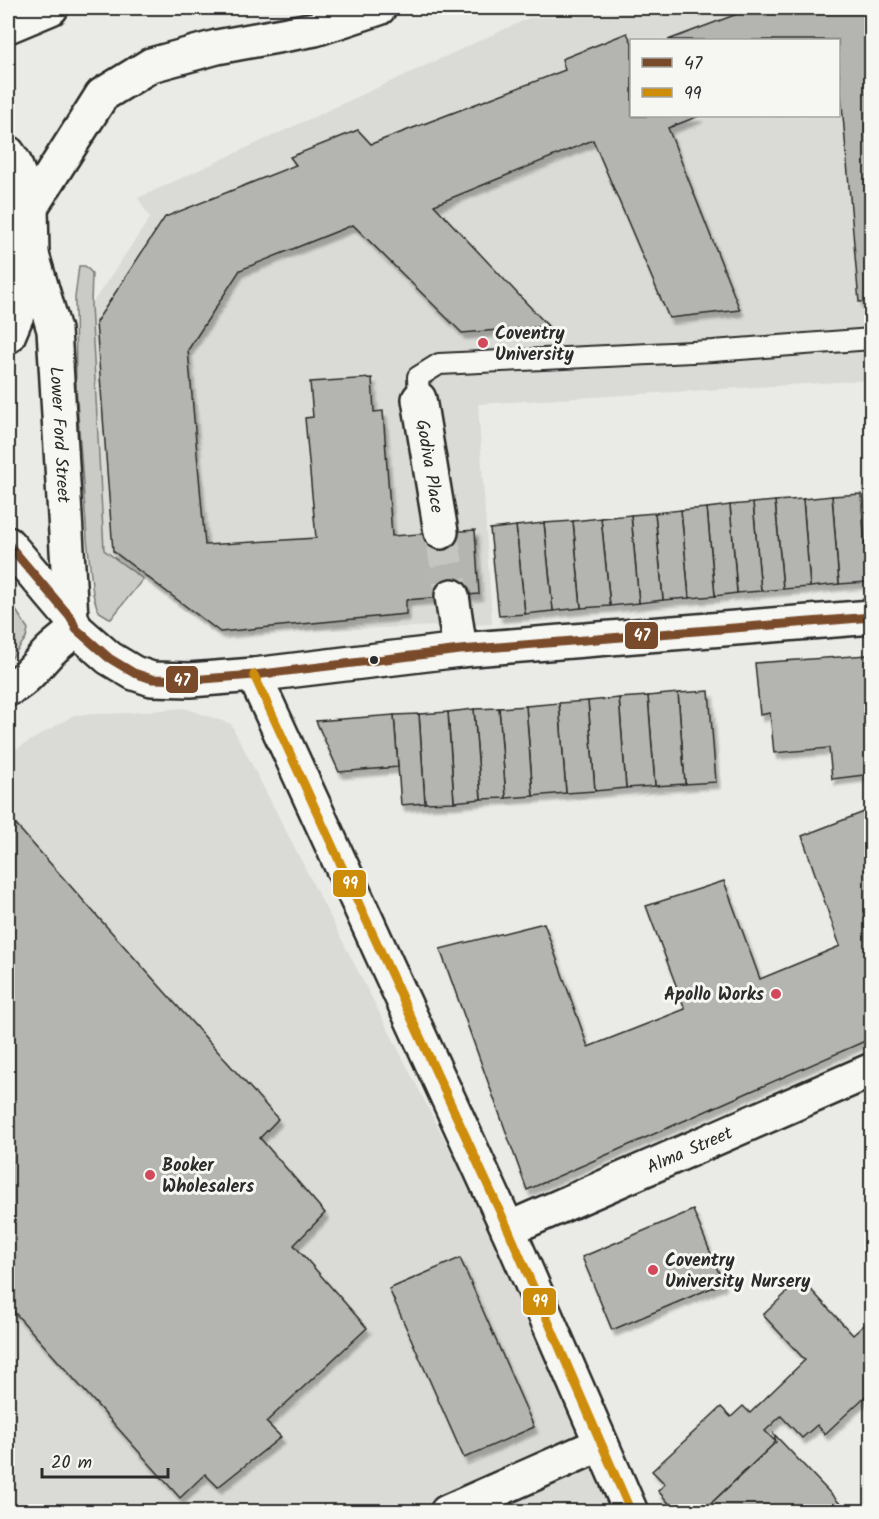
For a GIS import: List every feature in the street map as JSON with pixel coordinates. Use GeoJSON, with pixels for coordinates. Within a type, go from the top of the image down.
{"type":"FeatureCollection","features":[{"type":"Feature","properties":{"kind":"main road"},"geometry":{"type":"LineString","coordinates":[[8,26],[51,8]]}},
{"type":"Feature","properties":{"kind":"main road"},"geometry":{"type":"LineString","coordinates":[[31,207],[102,94],[151,65],[217,47],[315,29],[379,8]]}},
{"type":"Feature","properties":{"kind":"main road"},"geometry":{"type":"LineString","coordinates":[[8,153],[14,162],[31,207],[32,255],[27,291],[8,336]]}},
{"type":"Feature","properties":{"kind":"main road","name":"Lower Ford Street"},"geometry":{"type":"LineString","coordinates":[[32,255],[54,330],[74,624]]}},
{"type":"Feature","properties":{"kind":"main road","name":"Godiva Place"},"geometry":{"type":"LineString","coordinates":[[419,399],[441,532]]}},
{"type":"Feature","properties":{"kind":"main road"},"geometry":{"type":"LineString","coordinates":[[8,544],[74,624],[110,658],[134,673],[152,679],[190,680],[254,675],[460,650],[872,617]]}},
{"type":"Feature","properties":{"kind":"main road"},"geometry":{"type":"LineString","coordinates":[[452,596],[460,650]]}},
{"type":"Feature","properties":{"kind":"main road"},"geometry":{"type":"LineString","coordinates":[[8,689],[29,674],[74,624]]}},
{"type":"Feature","properties":{"kind":"main road"},"geometry":{"type":"LineString","coordinates":[[254,675],[508,1229],[631,1512]]}},
{"type":"Feature","properties":{"kind":"main road","name":"Alma Street"},"geometry":{"type":"LineString","coordinates":[[508,1229],[872,1070]]}},
{"type":"Feature","properties":{"kind":"main road"},"geometry":{"type":"LineString","coordinates":[[447,1512],[601,1444]]}},
{"type":"Feature","properties":{"kind":"lane"},"geometry":{"type":"LineString","coordinates":[[419,399],[418,378],[439,364],[713,351],[872,339]]}},
{"type":"Feature","properties":{"kind":"shaded area","name":"Coventry University"},"geometry":{"type":"Polygon","coordinates":[[[636,8],[871,8],[871,380],[478,404],[492,624],[216,634],[104,550],[91,305],[150,218],[138,198],[529,18],[609,15],[636,8]]]}},
{"type":"Feature","properties":{"kind":"shaded area"},"geometry":{"type":"Polygon","coordinates":[[[79,266],[85,266],[92,273],[91,305],[104,550],[143,579],[111,619],[98,611],[93,594],[87,538],[76,387],[75,298],[79,266]]]}},
{"type":"Feature","properties":{"kind":"shaded area"},"geometry":{"type":"Polygon","coordinates":[[[8,598],[28,629],[26,638],[8,663],[8,598]]]}},
{"type":"Feature","properties":{"kind":"shaded area"},"geometry":{"type":"Polygon","coordinates":[[[184,708],[231,724],[601,1444],[631,1511],[8,1511],[8,754],[74,715],[184,708]]]}},
{"type":"Feature","properties":{"kind":"building"},"geometry":{"type":"Polygon","coordinates":[[[753,8],[872,8],[872,301],[859,302],[840,81],[840,39],[671,39],[753,8]]]}},
{"type":"Feature","properties":{"kind":"building"},"geometry":{"type":"Polygon","coordinates":[[[627,33],[630,39],[630,117],[696,117],[668,128],[740,310],[669,318],[593,140],[434,205],[548,326],[462,333],[353,225],[240,270],[188,350],[205,545],[316,538],[305,418],[313,417],[310,382],[372,378],[374,412],[383,411],[392,536],[475,530],[479,594],[406,600],[406,614],[220,632],[113,551],[96,322],[165,217],[296,165],[290,157],[358,130],[371,144],[565,70],[562,59],[627,33]]]}},
{"type":"Feature","properties":{"kind":"building"},"geometry":{"type":"Polygon","coordinates":[[[861,494],[868,582],[839,584],[832,496],[861,494]]]}},
{"type":"Feature","properties":{"kind":"building"},"geometry":{"type":"Polygon","coordinates":[[[832,496],[839,584],[810,587],[803,499],[832,496]]]}},
{"type":"Feature","properties":{"kind":"building"},"geometry":{"type":"Polygon","coordinates":[[[803,499],[810,587],[783,589],[775,501],[803,499]]]}},
{"type":"Feature","properties":{"kind":"building"},"geometry":{"type":"Polygon","coordinates":[[[775,501],[783,589],[761,591],[753,503],[775,501]]]}},
{"type":"Feature","properties":{"kind":"building"},"geometry":{"type":"Polygon","coordinates":[[[753,503],[761,591],[737,593],[730,505],[753,503]]]}},
{"type":"Feature","properties":{"kind":"building"},"geometry":{"type":"Polygon","coordinates":[[[730,505],[737,593],[715,596],[707,508],[730,505]]]}},
{"type":"Feature","properties":{"kind":"building"},"geometry":{"type":"Polygon","coordinates":[[[707,508],[715,596],[689,598],[681,510],[707,508]]]}},
{"type":"Feature","properties":{"kind":"building"},"geometry":{"type":"Polygon","coordinates":[[[681,510],[689,598],[663,600],[655,513],[681,510]]]}},
{"type":"Feature","properties":{"kind":"building"},"geometry":{"type":"Polygon","coordinates":[[[655,513],[663,600],[639,603],[631,515],[655,513]]]}},
{"type":"Feature","properties":{"kind":"building"},"geometry":{"type":"Polygon","coordinates":[[[631,515],[639,603],[610,606],[601,518],[631,515]]]}},
{"type":"Feature","properties":{"kind":"building"},"geometry":{"type":"Polygon","coordinates":[[[601,518],[610,606],[581,608],[573,521],[601,518]]]}},
{"type":"Feature","properties":{"kind":"building"},"geometry":{"type":"Polygon","coordinates":[[[573,521],[581,608],[553,611],[544,523],[573,521]]]}},
{"type":"Feature","properties":{"kind":"building"},"geometry":{"type":"Polygon","coordinates":[[[544,523],[553,611],[525,614],[516,526],[544,523]]]}},
{"type":"Feature","properties":{"kind":"building"},"geometry":{"type":"Polygon","coordinates":[[[516,526],[525,614],[499,616],[490,529],[516,526]]]}},
{"type":"Feature","properties":{"kind":"building"},"geometry":{"type":"Polygon","coordinates":[[[867,655],[872,709],[872,774],[832,779],[829,748],[774,753],[770,713],[760,715],[755,663],[867,655]]]}},
{"type":"Feature","properties":{"kind":"building"},"geometry":{"type":"Polygon","coordinates":[[[709,691],[716,782],[685,784],[678,693],[709,691]]]}},
{"type":"Feature","properties":{"kind":"building"},"geometry":{"type":"Polygon","coordinates":[[[678,693],[685,784],[655,786],[648,696],[678,693]]]}},
{"type":"Feature","properties":{"kind":"building"},"geometry":{"type":"Polygon","coordinates":[[[648,696],[655,786],[626,788],[619,698],[648,696]]]}},
{"type":"Feature","properties":{"kind":"building"},"geometry":{"type":"Polygon","coordinates":[[[619,698],[626,788],[595,791],[588,701],[619,698]]]}},
{"type":"Feature","properties":{"kind":"building"},"geometry":{"type":"Polygon","coordinates":[[[588,701],[595,791],[566,793],[559,703],[588,701]]]}},
{"type":"Feature","properties":{"kind":"building"},"geometry":{"type":"Polygon","coordinates":[[[559,703],[566,793],[533,796],[526,706],[559,703]]]}},
{"type":"Feature","properties":{"kind":"building"},"geometry":{"type":"Polygon","coordinates":[[[526,706],[533,796],[506,798],[499,708],[526,706]]]}},
{"type":"Feature","properties":{"kind":"building"},"geometry":{"type":"Polygon","coordinates":[[[499,708],[506,798],[481,799],[474,709],[499,708]]]}},
{"type":"Feature","properties":{"kind":"building"},"geometry":{"type":"Polygon","coordinates":[[[474,709],[481,799],[454,802],[448,712],[474,709]]]}},
{"type":"Feature","properties":{"kind":"building"},"geometry":{"type":"Polygon","coordinates":[[[448,712],[454,802],[425,803],[419,714],[448,712]]]}},
{"type":"Feature","properties":{"kind":"building"},"geometry":{"type":"Polygon","coordinates":[[[419,714],[425,803],[401,805],[394,715],[419,714]]]}},
{"type":"Feature","properties":{"kind":"building"},"geometry":{"type":"Polygon","coordinates":[[[394,715],[398,767],[339,772],[316,721],[394,715]]]}},
{"type":"Feature","properties":{"kind":"building","name":"Apollo Works"},"geometry":{"type":"Polygon","coordinates":[[[864,812],[872,835],[872,1038],[527,1190],[440,949],[544,923],[588,1047],[685,1009],[646,906],[724,881],[760,979],[840,946],[802,836],[864,812]]]}},
{"type":"Feature","properties":{"kind":"building","name":"Booker Wholesalers"},"geometry":{"type":"Polygon","coordinates":[[[8,816],[278,1119],[260,1138],[325,1213],[294,1245],[367,1328],[266,1422],[281,1437],[218,1487],[205,1474],[180,1498],[8,1305],[8,816]]]}},
{"type":"Feature","properties":{"kind":"building","name":"Coventry University Nursery"},"geometry":{"type":"Polygon","coordinates":[[[693,1210],[723,1283],[612,1330],[582,1257],[693,1210]]]}},
{"type":"Feature","properties":{"kind":"building"},"geometry":{"type":"Polygon","coordinates":[[[460,1258],[534,1427],[464,1458],[389,1289],[460,1258]]]}},
{"type":"Feature","properties":{"kind":"building"},"geometry":{"type":"Polygon","coordinates":[[[801,1279],[853,1335],[872,1318],[872,1390],[825,1434],[817,1425],[802,1438],[781,1416],[765,1431],[776,1442],[702,1512],[677,1512],[658,1491],[665,1484],[652,1471],[721,1407],[731,1417],[743,1406],[750,1413],[805,1360],[763,1315],[801,1279]]]}},
{"type":"Feature","properties":{"kind":"building"},"geometry":{"type":"Polygon","coordinates":[[[774,1434],[848,1512],[702,1512],[776,1442],[774,1434]]]}},
{"type":"Feature","properties":{"kind":"tunnel"},"geometry":{"type":"LineString","coordinates":[[441,532],[452,596]]}},
{"type":"Feature","properties":{"kind":"transit line","name":"47"},"geometry":{"type":"LineString","coordinates":[[8,544],[71,618],[76,629],[109,658],[134,673],[152,679],[190,680],[254,675],[460,650],[872,617]]}},
{"type":"Feature","properties":{"kind":"transit line","name":"99"},"geometry":{"type":"LineString","coordinates":[[254,675],[508,1229],[631,1512]]}},
{"type":"Feature","properties":{"kind":"place","name":"Coventry University"},"geometry":{"type":"Point","coordinates":[483,343]}},
{"type":"Feature","properties":{"kind":"place","name":"Apollo Works"},"geometry":{"type":"Point","coordinates":[776,994]}},
{"type":"Feature","properties":{"kind":"place","name":"Booker Wholesalers"},"geometry":{"type":"Point","coordinates":[150,1175]}},
{"type":"Feature","properties":{"kind":"place","name":"Coventry University Nursery"},"geometry":{"type":"Point","coordinates":[653,1270]}}]}
